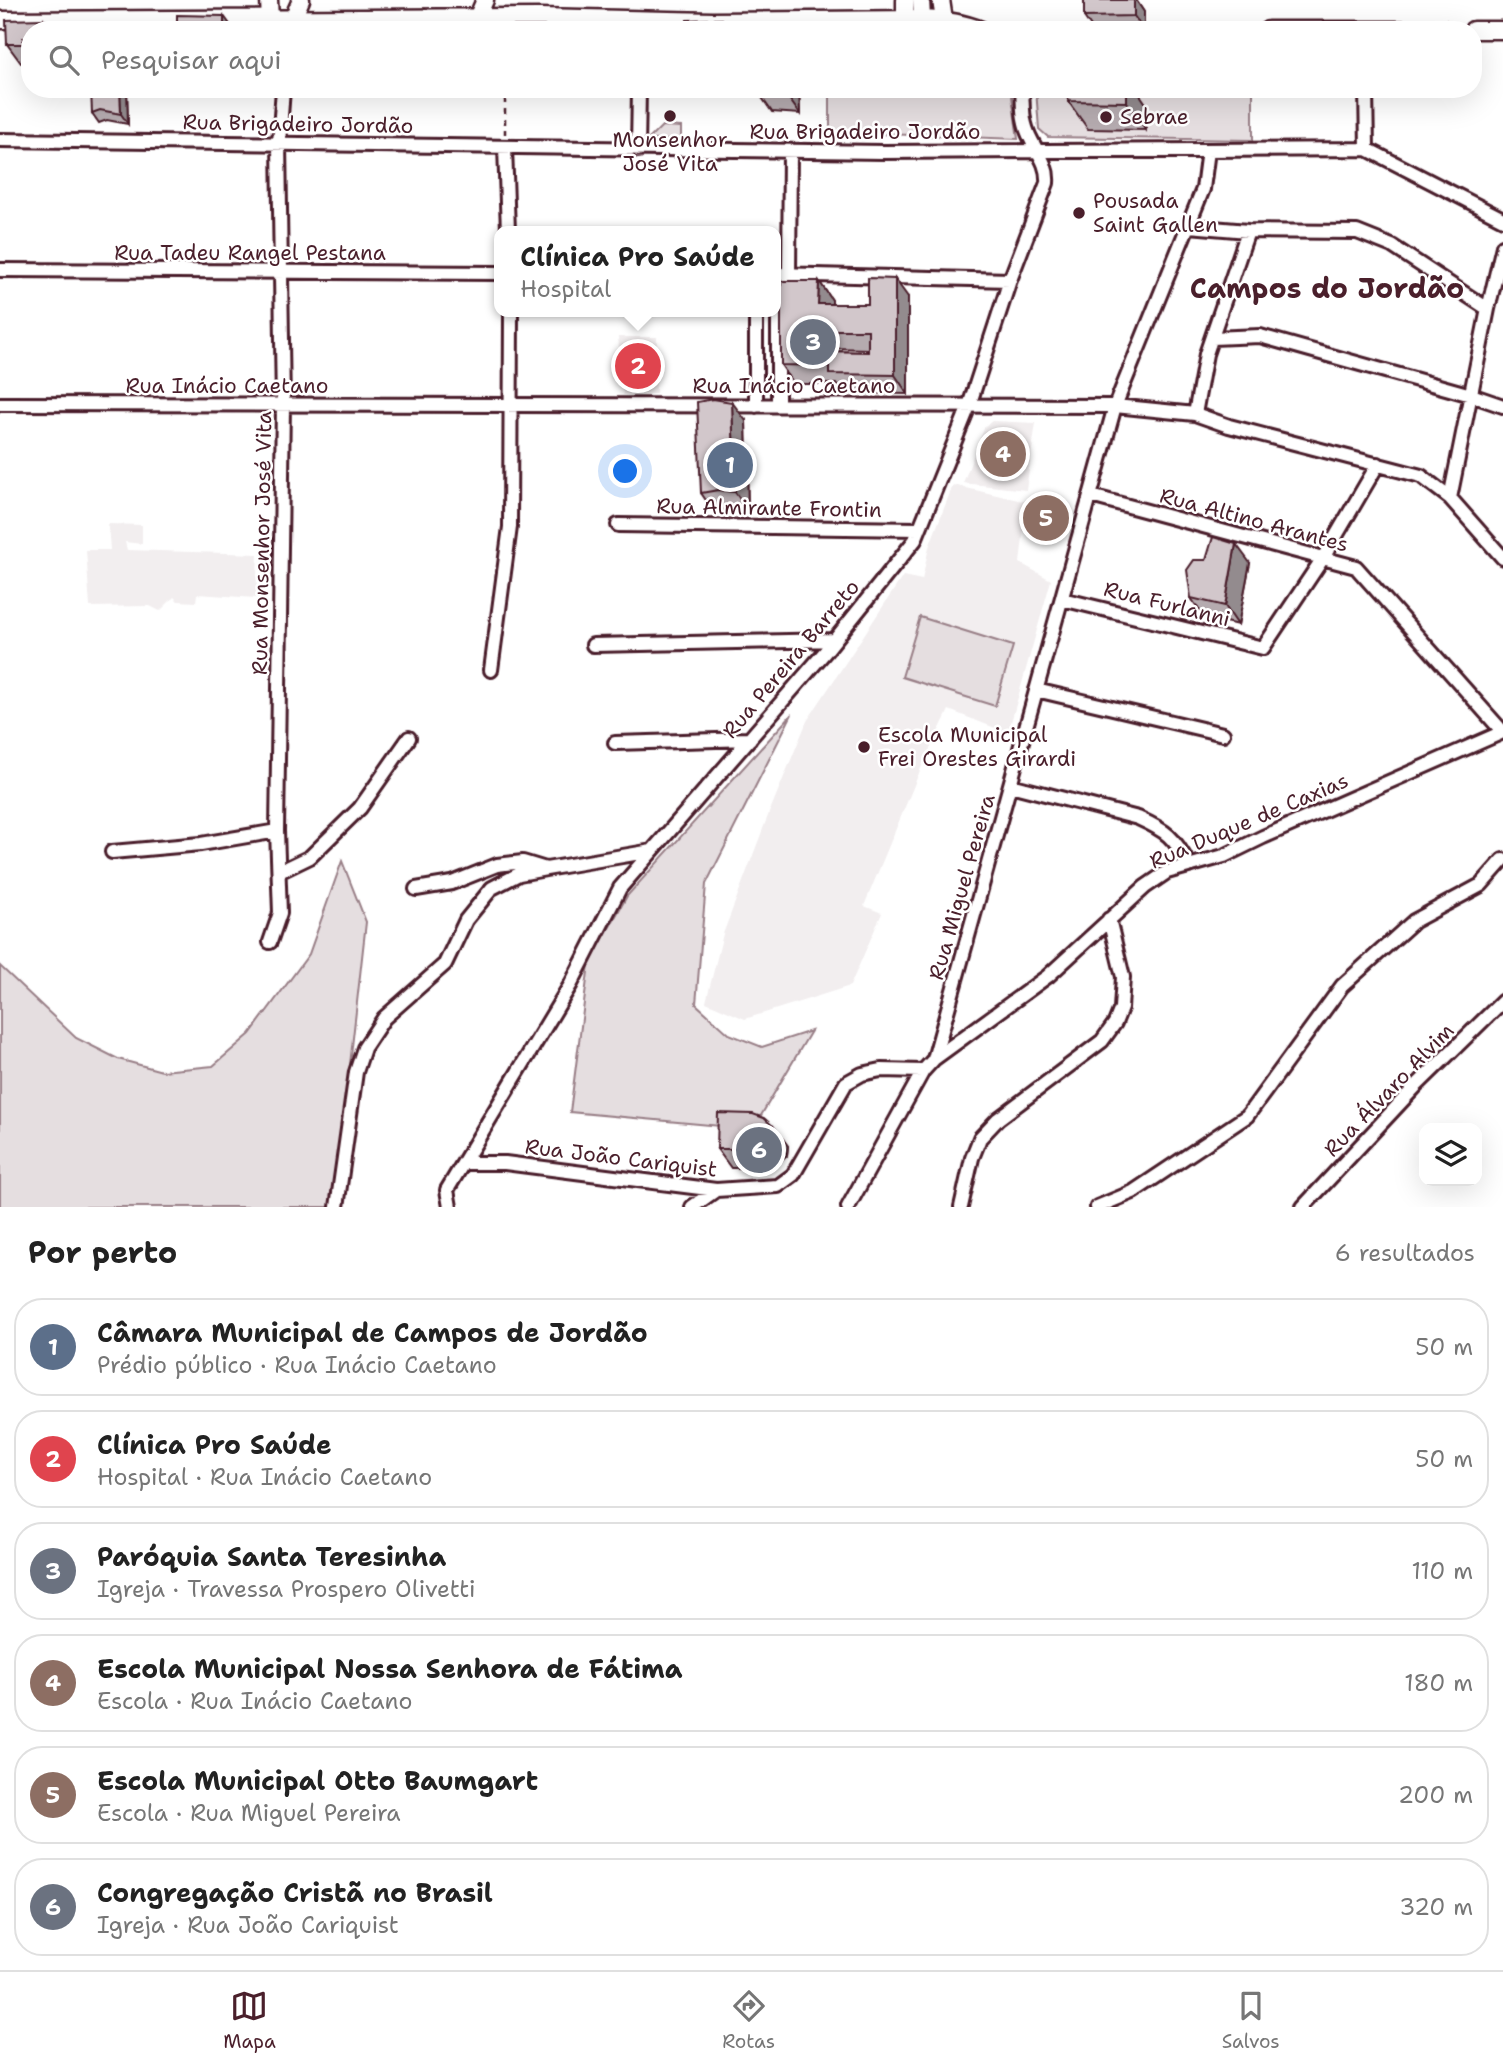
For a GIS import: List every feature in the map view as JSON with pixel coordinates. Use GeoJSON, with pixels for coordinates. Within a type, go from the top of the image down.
{"type":"FeatureCollection","features":[{"type":"Feature","properties":{"kind":"main road"},"geometry":{"type":"LineString","coordinates":[[270,0],[270,20]]}},
{"type":"Feature","properties":{"kind":"main road"},"geometry":{"type":"LineString","coordinates":[[292,21],[301,0]]}},
{"type":"Feature","properties":{"kind":"main road"},"geometry":{"type":"LineString","coordinates":[[477,18],[485,0]]}},
{"type":"Feature","properties":{"kind":"main road"},"geometry":{"type":"LineString","coordinates":[[533,0],[539,17]]}},
{"type":"Feature","properties":{"kind":"main road"},"geometry":{"type":"LineString","coordinates":[[905,0],[905,19]]}},
{"type":"Feature","properties":{"kind":"main road"},"geometry":{"type":"LineString","coordinates":[[921,0],[922,19]]}},
{"type":"Feature","properties":{"kind":"main road"},"geometry":{"type":"LineString","coordinates":[[941,0],[944,20]]}},
{"type":"Feature","properties":{"kind":"main road"},"geometry":{"type":"LineString","coordinates":[[397,21],[539,17],[590,21]]}},
{"type":"Feature","properties":{"kind":"main road"},"geometry":{"type":"LineString","coordinates":[[0,20],[274,21]]}},
{"type":"Feature","properties":{"kind":"main road"},"geometry":{"type":"LineString","coordinates":[[852,21],[950,21]]}},
{"type":"Feature","properties":{"kind":"main road"},"geometry":{"type":"LineString","coordinates":[[1482,30],[1503,30]]}},
{"type":"Feature","properties":{"kind":"street","name":"Rua Monsenhor José Vita"},"geometry":{"type":"LineString","coordinates":[[270,942],[280,914],[277,831],[283,272],[279,143],[283,98]]}},
{"type":"Feature","properties":{"kind":"street"},"geometry":{"type":"LineString","coordinates":[[638,150],[639,98]]}},
{"type":"Feature","properties":{"kind":"street","name":"Rua Pereira Barreto"},"geometry":{"type":"LineString","coordinates":[[450,1207],[447,1190],[571,984],[620,888],[834,640],[915,540],[969,406],[1010,280],[1047,183],[1048,170],[1025,124],[1023,98]]}},
{"type":"Feature","properties":{"kind":"street"},"geometry":{"type":"LineString","coordinates":[[1366,98],[1367,149]]}},
{"type":"Feature","properties":{"kind":"street","name":"Rua Brigadeiro Jordão"},"geometry":{"type":"LineString","coordinates":[[0,140],[638,150],[1367,149],[1503,219]]}},
{"type":"Feature","properties":{"kind":"street"},"geometry":{"type":"LineString","coordinates":[[505,147],[508,226]]}},
{"type":"Feature","properties":{"kind":"street","name":"Rua Miguel Pereira"},"geometry":{"type":"LineString","coordinates":[[923,1071],[934,1059],[1115,406],[1203,189],[1208,150]]}},
{"type":"Feature","properties":{"kind":"street"},"geometry":{"type":"LineString","coordinates":[[790,151],[781,274],[1010,280]]}},
{"type":"Feature","properties":{"kind":"street"},"geometry":{"type":"LineString","coordinates":[[1189,226],[1248,231],[1357,232],[1392,246],[1488,309]]}},
{"type":"Feature","properties":{"kind":"street"},"geometry":{"type":"LineString","coordinates":[[1195,414],[1206,354],[1248,231]]}},
{"type":"Feature","properties":{"kind":"street"},"geometry":{"type":"LineString","coordinates":[[1450,498],[1503,246]]}},
{"type":"Feature","properties":{"kind":"street","name":"Rua Tadeu Rangel Pestana"},"geometry":{"type":"LineString","coordinates":[[0,270],[494,273]]}},
{"type":"Feature","properties":{"kind":"street"},"geometry":{"type":"LineString","coordinates":[[491,670],[510,527],[511,317]]}},
{"type":"Feature","properties":{"kind":"street"},"geometry":{"type":"LineString","coordinates":[[756,317],[756,406]]}},
{"type":"Feature","properties":{"kind":"street"},"geometry":{"type":"LineString","coordinates":[[778,405],[780,317]]}},
{"type":"Feature","properties":{"kind":"street"},"geometry":{"type":"LineString","coordinates":[[1212,338],[1260,336],[1503,406]]}},
{"type":"Feature","properties":{"kind":"street","name":"Rua Inácio Caetano"},"geometry":{"type":"LineString","coordinates":[[0,404],[1115,406],[1195,414],[1229,426],[1421,476],[1450,498],[1503,558]]}},
{"type":"Feature","properties":{"kind":"street"},"geometry":{"type":"LineString","coordinates":[[1322,558],[1378,464]]}},
{"type":"Feature","properties":{"kind":"street","name":"Rua Altino Arantes"},"geometry":{"type":"LineString","coordinates":[[1090,496],[1356,567],[1503,732]]}},
{"type":"Feature","properties":{"kind":"street","name":"Rua Almirante Frontin"},"geometry":{"type":"LineString","coordinates":[[618,525],[919,529]]}},
{"type":"Feature","properties":{"kind":"street","name":"Rua Furlanni"},"geometry":{"type":"LineString","coordinates":[[1062,599],[1263,648],[1322,558]]}},
{"type":"Feature","properties":{"kind":"street"},"geometry":{"type":"LineString","coordinates":[[593,645],[834,640]]}},
{"type":"Feature","properties":{"kind":"street"},"geometry":{"type":"LineString","coordinates":[[1037,690],[1223,734]]}},
{"type":"Feature","properties":{"kind":"street","name":"Rua Duque de Caxias"},"geometry":{"type":"LineString","coordinates":[[934,1059],[1048,976],[1145,887],[1167,872],[1224,856],[1503,732]]}},
{"type":"Feature","properties":{"kind":"street"},"geometry":{"type":"LineString","coordinates":[[279,872],[310,857],[360,808],[409,738]]}},
{"type":"Feature","properties":{"kind":"street"},"geometry":{"type":"LineString","coordinates":[[615,743],[750,739]]}},
{"type":"Feature","properties":{"kind":"street"},"geometry":{"type":"LineString","coordinates":[[1010,785],[1138,818],[1156,826],[1176,840],[1189,865]]}},
{"type":"Feature","properties":{"kind":"street"},"geometry":{"type":"LineString","coordinates":[[112,852],[201,844],[277,831]]}},
{"type":"Feature","properties":{"kind":"street"},"geometry":{"type":"LineString","coordinates":[[337,1207],[356,1072],[364,1048],[384,1018],[445,964],[466,920],[492,887],[519,874],[652,851]]}},
{"type":"Feature","properties":{"kind":"street"},"geometry":{"type":"LineString","coordinates":[[1097,1207],[1133,1192],[1247,1116],[1342,986],[1414,920],[1480,885],[1503,860]]}},
{"type":"Feature","properties":{"kind":"street"},"geometry":{"type":"LineString","coordinates":[[416,889],[452,883],[497,865],[523,862],[546,869]]}},
{"type":"Feature","properties":{"kind":"street"},"geometry":{"type":"LineString","coordinates":[[961,1207],[972,1158],[980,1138],[998,1119],[1102,1041],[1115,1023],[1121,1009],[1123,977],[1109,919]]}},
{"type":"Feature","properties":{"kind":"street","name":"Rua Álvaro Alvim"},"geometry":{"type":"LineString","coordinates":[[1303,1207],[1416,1086],[1503,1001]]}},
{"type":"Feature","properties":{"kind":"street","name":"Rua João Cariquist"},"geometry":{"type":"LineString","coordinates":[[465,1163],[505,1163],[716,1190],[778,1186],[793,1175],[846,1083],[862,1074],[881,1070],[923,1071]]}},
{"type":"Feature","properties":{"kind":"street"},"geometry":{"type":"LineString","coordinates":[[848,1207],[923,1071]]}},
{"type":"Feature","properties":{"kind":"street"},"geometry":{"type":"LineString","coordinates":[[692,1207],[716,1190]]}},
{"type":"Feature","properties":{"kind":"path"},"geometry":{"type":"LineString","coordinates":[[505,98],[505,147]]}},
{"type":"Feature","properties":{"kind":"shaded area"},"geometry":{"type":"Polygon","coordinates":[[[830,98],[1012,98],[1018,139],[885,134],[830,135],[830,98]]]}},
{"type":"Feature","properties":{"kind":"shaded area"},"geometry":{"type":"Polygon","coordinates":[[[1037,98],[1253,98],[1253,140],[1048,137],[1039,129],[1037,98]]]}},
{"type":"Feature","properties":{"kind":"shaded area"},"geometry":{"type":"Polygon","coordinates":[[[662,126],[681,127],[681,140],[648,140],[662,126]]]}},
{"type":"Feature","properties":{"kind":"shaded area"},"geometry":{"type":"Polygon","coordinates":[[[618,337],[657,337],[656,394],[623,395],[618,337]]]}},
{"type":"Feature","properties":{"kind":"shaded area"},"geometry":{"type":"Polygon","coordinates":[[[992,421],[1036,423],[1026,490],[963,483],[985,426],[992,421]]]}},
{"type":"Feature","properties":{"kind":"shaded area","name":"Escola Municipal Frei Orestes Girardi"},"geometry":{"type":"Polygon","coordinates":[[[953,485],[1027,502],[1020,563],[1051,580],[1008,733],[949,710],[924,761],[864,906],[882,913],[850,986],[745,1019],[706,1002],[723,934],[769,813],[807,721],[903,576],[922,580],[929,547],[953,485]]]}},
{"type":"Feature","properties":{"kind":"shaded area"},"geometry":{"type":"Polygon","coordinates":[[[1034,508],[1060,514],[1059,521],[1054,522],[1051,532],[1030,525],[1034,508]]]}},
{"type":"Feature","properties":{"kind":"shaded area"},"geometry":{"type":"Polygon","coordinates":[[[108,524],[142,525],[142,544],[125,542],[127,550],[258,554],[256,598],[197,594],[196,602],[178,601],[174,597],[160,611],[150,606],[90,607],[86,550],[110,550],[108,524]]]}},
{"type":"Feature","properties":{"kind":"shaded area"},"geometry":{"type":"Polygon","coordinates":[[[920,617],[1013,646],[995,706],[902,677],[920,617]]]}},
{"type":"Feature","properties":{"kind":"shaded area"},"geometry":{"type":"Polygon","coordinates":[[[792,714],[706,884],[696,1004],[729,1034],[762,1047],[811,1031],[753,1129],[570,1112],[589,964],[627,896],[792,714]]]}},
{"type":"Feature","properties":{"kind":"shaded area"},"geometry":{"type":"Polygon","coordinates":[[[342,861],[366,922],[334,1207],[0,1207],[0,966],[76,1038],[118,1059],[162,1071],[213,1066],[250,1034],[309,954],[342,861]]]}},
{"type":"Feature","properties":{"kind":"building"},"geometry":{"type":"Polygon","coordinates":[[[1084,0],[1134,0],[1134,16],[1084,17],[1084,0]]]}},
{"type":"Feature","properties":{"kind":"building"},"geometry":{"type":"Polygon","coordinates":[[[177,15],[224,16],[224,21],[177,21],[177,15]]]}},
{"type":"Feature","properties":{"kind":"building"},"geometry":{"type":"Polygon","coordinates":[[[722,19],[722,21],[687,21],[722,19]]]}},
{"type":"Feature","properties":{"kind":"building"},"geometry":{"type":"Polygon","coordinates":[[[6,20],[44,21],[21,21],[21,44],[7,44],[6,20]]]}},
{"type":"Feature","properties":{"kind":"building"},"geometry":{"type":"Polygon","coordinates":[[[91,98],[120,98],[121,114],[100,110],[92,113],[91,98]]]}},
{"type":"Feature","properties":{"kind":"building"},"geometry":{"type":"Polygon","coordinates":[[[1068,98],[1127,98],[1127,102],[1068,101],[1068,98]]]}},
{"type":"Feature","properties":{"kind":"building"},"geometry":{"type":"Polygon","coordinates":[[[868,278],[895,279],[895,375],[829,374],[829,366],[781,365],[781,281],[819,281],[818,304],[868,304],[868,278]],[[818,330],[818,351],[868,352],[868,330],[818,330]]]}},
{"type":"Feature","properties":{"kind":"building"},"geometry":{"type":"Polygon","coordinates":[[[713,399],[732,402],[735,492],[718,490],[701,493],[697,402],[713,399]]]}},
{"type":"Feature","properties":{"kind":"building"},"geometry":{"type":"Polygon","coordinates":[[[1213,537],[1236,544],[1225,606],[1191,598],[1187,570],[1194,560],[1206,560],[1213,537]]]}},
{"type":"Feature","properties":{"kind":"building"},"geometry":{"type":"Polygon","coordinates":[[[718,1113],[753,1114],[764,1118],[774,1127],[774,1136],[762,1146],[753,1149],[717,1149],[718,1113]]]}},
{"type":"Feature","properties":{"kind":"place","name":"Monsenhor José Vita"},"geometry":{"type":"Point","coordinates":[670,116]}},
{"type":"Feature","properties":{"kind":"place","name":"Sebrae"},"geometry":{"type":"Point","coordinates":[1106,117]}},
{"type":"Feature","properties":{"kind":"place","name":"Pousada Saint Gallen"},"geometry":{"type":"Point","coordinates":[1079,213]}},
{"type":"Feature","properties":{"kind":"place","name":"Paróquia Santa Teresinha"},"geometry":{"type":"Point","coordinates":[813,342]}},
{"type":"Feature","properties":{"kind":"place","name":"Clínica Pro Saúde"},"geometry":{"type":"Point","coordinates":[638,366]}},
{"type":"Feature","properties":{"kind":"place","name":"Escola Municipal Nossa Senhora de Fátima"},"geometry":{"type":"Point","coordinates":[1003,454]}},
{"type":"Feature","properties":{"kind":"place","name":"Câmara Municipal de Campos de Jordão"},"geometry":{"type":"Point","coordinates":[730,465]}},
{"type":"Feature","properties":{"kind":"place","name":"Escola Municipal Otto Baumgart"},"geometry":{"type":"Point","coordinates":[1046,518]}},
{"type":"Feature","properties":{"kind":"place","name":"Escola Municipal Frei Orestes Girardi"},"geometry":{"type":"Point","coordinates":[864,747]}},
{"type":"Feature","properties":{"kind":"place","name":"Congregação Cristã no Brasil"},"geometry":{"type":"Point","coordinates":[759,1150]}},
{"type":"Feature","properties":{"kind":"district","name":"Campos do Jordão"},"geometry":{"type":"Point","coordinates":[1327,288]}}]}
